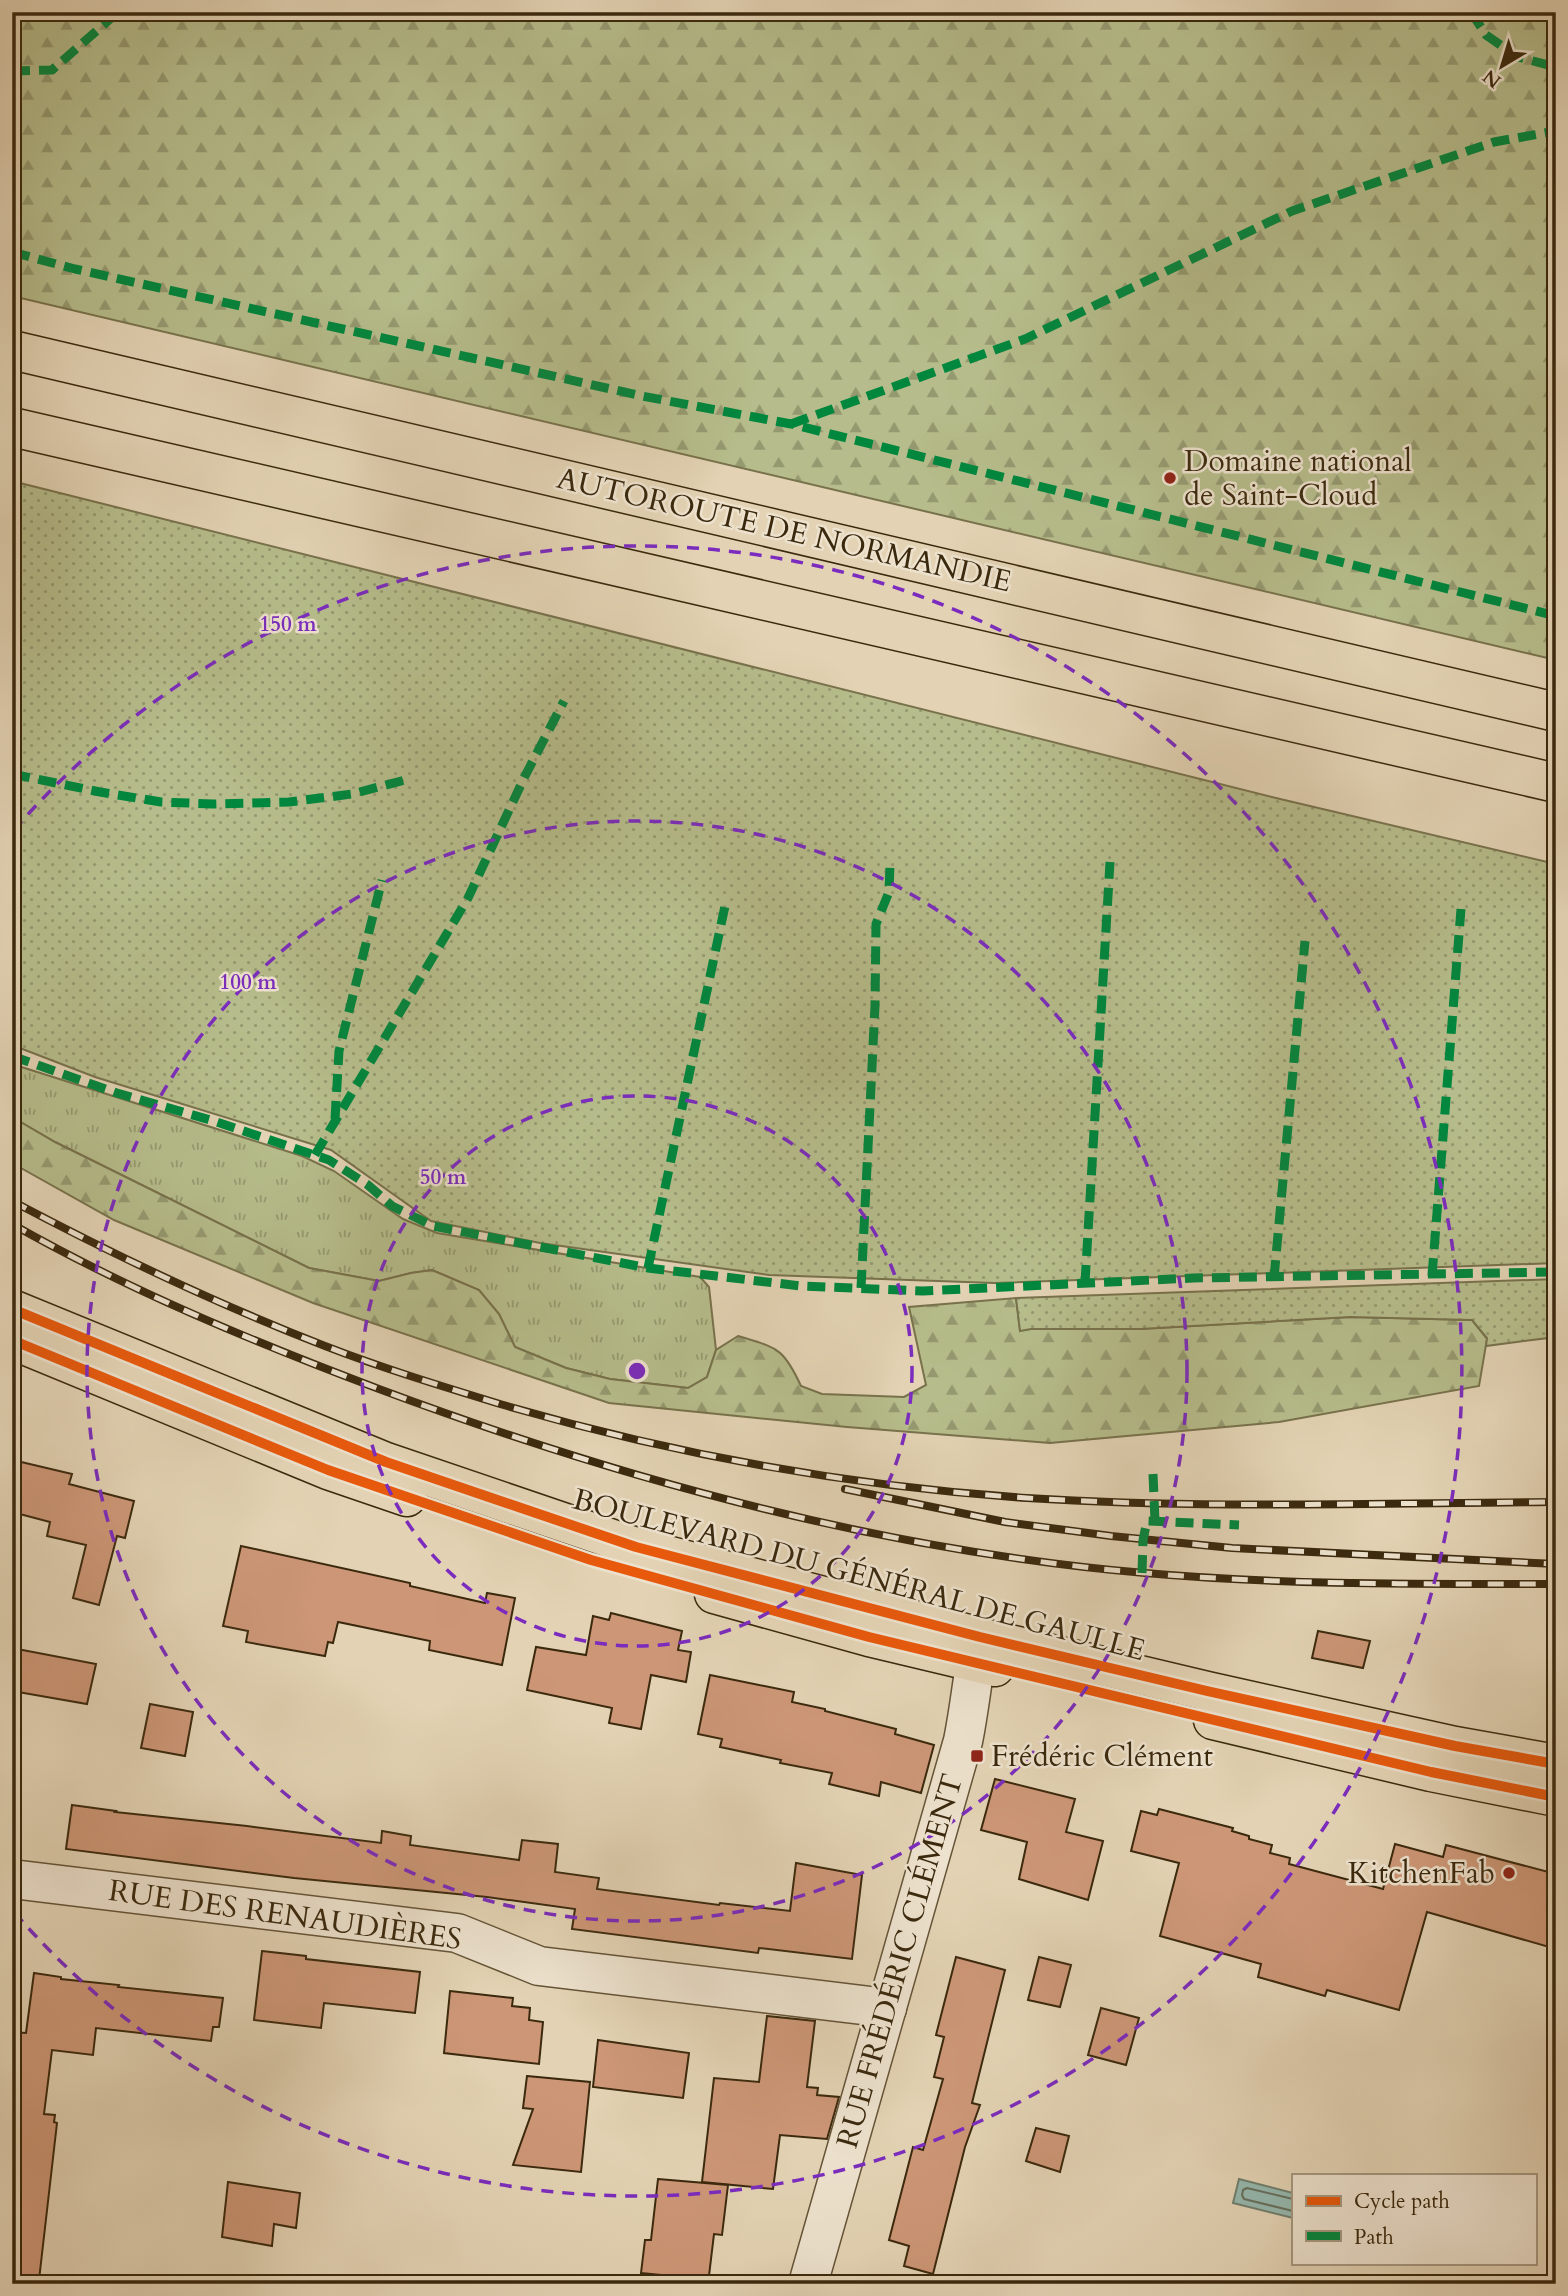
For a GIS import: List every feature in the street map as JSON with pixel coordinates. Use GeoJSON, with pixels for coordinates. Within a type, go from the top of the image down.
{"type":"FeatureCollection","features":[{"type":"Feature","properties":{"kind":"main road","name":"AUTOROUTE DE NORMANDIE"},"geometry":{"type":"LineString","coordinates":[[12,350],[1556,712]]}},
{"type":"Feature","properties":{"kind":"main road"},"geometry":{"type":"LineString","coordinates":[[12,427],[1556,783]]}},
{"type":"Feature","properties":{"kind":"main road","name":"BOULEVARD DU GÉNÉRAL DE GAULLE"},"geometry":{"type":"LineString","coordinates":[[12,1309],[386,1462],[636,1547],[978,1650],[1431,1772],[1556,1797]]}},
{"type":"Feature","properties":{"kind":"main road","name":"BOULEVARD DU GÉNÉRAL DE GAULLE"},"geometry":{"type":"LineString","coordinates":[[12,1340],[328,1470],[578,1555],[869,1637],[978,1650],[1207,1691],[1441,1744],[1556,1764]]}},
{"type":"Feature","properties":{"kind":"street","name":"RUE FRÉDÉRIC CLÉMENT"},"geometry":{"type":"LineString","coordinates":[[807,2284],[963,1741],[978,1650]]}},
{"type":"Feature","properties":{"kind":"street","name":"RUE DES RENAUDIÈRES"},"geometry":{"type":"LineString","coordinates":[[12,1879],[457,1933],[539,1966],[887,2008]]}},
{"type":"Feature","properties":{"kind":"green space","name":"Domaine national de Saint-Cloud"},"geometry":{"type":"Polygon","coordinates":[[[12,12],[1556,12],[1556,660],[12,296],[12,12]]]}},
{"type":"Feature","properties":{"kind":"green space"},"geometry":{"type":"Polygon","coordinates":[[[12,481],[1276,798],[1556,864],[1556,1263],[994,1283],[769,1275],[540,1243],[431,1221],[331,1150],[95,1077],[12,1045],[12,481]]]}},
{"type":"Feature","properties":{"kind":"green space"},"geometry":{"type":"Polygon","coordinates":[[[12,1064],[302,1156],[334,1171],[403,1219],[437,1233],[700,1277],[709,1287],[716,1350],[707,1377],[688,1388],[610,1379],[566,1368],[515,1347],[499,1314],[479,1290],[432,1270],[379,1281],[309,1268],[55,1142],[12,1117],[12,1064]]]}},
{"type":"Feature","properties":{"kind":"green space"},"geometry":{"type":"Polygon","coordinates":[[[12,1117],[55,1142],[309,1268],[379,1281],[432,1270],[479,1290],[499,1314],[515,1347],[566,1368],[610,1379],[688,1388],[707,1377],[716,1350],[738,1336],[777,1351],[789,1363],[801,1386],[822,1394],[904,1397],[926,1385],[909,1307],[1016,1298],[1020,1330],[1140,1329],[1350,1317],[1472,1320],[1487,1339],[1479,1386],[1279,1422],[1050,1443],[847,1427],[609,1403],[313,1303],[114,1220],[12,1163],[12,1117]]]}},
{"type":"Feature","properties":{"kind":"green space"},"geometry":{"type":"Polygon","coordinates":[[[1556,1279],[1556,1337],[1486,1346],[1487,1338],[1472,1320],[1350,1317],[1140,1329],[1020,1331],[1016,1298],[1556,1279]]]}},
{"type":"Feature","properties":{"kind":"water"},"geometry":{"type":"Polygon","coordinates":[[[1239,2179],[1292,2193],[1292,2218],[1233,2203],[1239,2179]]]}},
{"type":"Feature","properties":{"kind":"building"},"geometry":{"type":"Polygon","coordinates":[[[17,1461],[72,1474],[69,1484],[134,1501],[125,1538],[117,1536],[99,1605],[73,1598],[86,1545],[47,1536],[50,1522],[12,1512],[12,1480],[17,1461]]]}},
{"type":"Feature","properties":{"kind":"building"},"geometry":{"type":"Polygon","coordinates":[[[241,1546],[410,1583],[410,1586],[485,1603],[487,1593],[515,1598],[502,1665],[429,1650],[430,1641],[338,1622],[333,1643],[328,1642],[325,1656],[246,1642],[248,1631],[223,1626],[241,1546]]]}},
{"type":"Feature","properties":{"kind":"building"},"geometry":{"type":"Polygon","coordinates":[[[611,1613],[682,1631],[678,1650],[691,1652],[686,1682],[651,1675],[641,1729],[609,1723],[612,1708],[527,1690],[536,1647],[586,1655],[593,1616],[609,1620],[611,1613]]]}},
{"type":"Feature","properties":{"kind":"building"},"geometry":{"type":"Polygon","coordinates":[[[1318,1631],[1370,1641],[1363,1668],[1312,1658],[1318,1631]]]}},
{"type":"Feature","properties":{"kind":"building"},"geometry":{"type":"Polygon","coordinates":[[[12,1648],[96,1664],[87,1704],[12,1691],[12,1648]]]}},
{"type":"Feature","properties":{"kind":"building"},"geometry":{"type":"Polygon","coordinates":[[[710,1675],[794,1692],[792,1702],[896,1729],[895,1734],[934,1745],[921,1793],[881,1782],[879,1796],[829,1784],[832,1773],[720,1747],[722,1739],[698,1734],[710,1675]]]}},
{"type":"Feature","properties":{"kind":"building"},"geometry":{"type":"Polygon","coordinates":[[[150,1704],[193,1712],[185,1756],[141,1748],[150,1704]]]}},
{"type":"Feature","properties":{"kind":"building"},"geometry":{"type":"Polygon","coordinates":[[[995,1779],[1075,1799],[1066,1832],[1103,1841],[1088,1900],[1019,1879],[1027,1842],[981,1830],[995,1779]]]}},
{"type":"Feature","properties":{"kind":"building"},"geometry":{"type":"Polygon","coordinates":[[[72,1805],[381,1843],[382,1831],[411,1836],[410,1845],[519,1860],[522,1840],[558,1844],[555,1872],[599,1878],[597,1889],[719,1905],[790,1911],[796,1863],[862,1875],[852,1959],[759,1948],[758,1953],[572,1929],[575,1909],[487,1897],[294,1878],[66,1849],[72,1805]]]}},
{"type":"Feature","properties":{"kind":"building"},"geometry":{"type":"Polygon","coordinates":[[[1159,1809],[1233,1828],[1232,1831],[1249,1836],[1249,1839],[1272,1845],[1270,1853],[1290,1858],[1289,1864],[1383,1889],[1395,1844],[1443,1857],[1446,1845],[1556,1874],[1556,1949],[1427,1912],[1399,2010],[1327,1990],[1325,1996],[1258,1977],[1261,1964],[1160,1936],[1179,1863],[1131,1851],[1141,1811],[1157,1815],[1159,1809]]]}},
{"type":"Feature","properties":{"kind":"building"},"geometry":{"type":"Polygon","coordinates":[[[262,1951],[306,1956],[306,1959],[420,1972],[415,2013],[324,2003],[321,2028],[254,2020],[262,1951]]]}},
{"type":"Feature","properties":{"kind":"building"},"geometry":{"type":"Polygon","coordinates":[[[956,1957],[1005,1970],[972,2103],[980,2105],[965,2147],[933,2274],[904,2266],[909,2246],[889,2240],[913,2147],[923,2150],[943,2079],[934,2077],[944,2037],[936,2035],[956,1957]]]}},
{"type":"Feature","properties":{"kind":"building"},"geometry":{"type":"Polygon","coordinates":[[[1039,1957],[1071,1965],[1060,2007],[1028,2000],[1039,1957]]]}},
{"type":"Feature","properties":{"kind":"building"},"geometry":{"type":"Polygon","coordinates":[[[34,1973],[61,1979],[119,1985],[118,1987],[223,1998],[219,2027],[213,2027],[211,2041],[96,2028],[93,2055],[52,2050],[44,2114],[55,2115],[54,2122],[57,2123],[39,2280],[12,2277],[12,2032],[26,2033],[34,1973]]]}},
{"type":"Feature","properties":{"kind":"building"},"geometry":{"type":"Polygon","coordinates":[[[450,1991],[513,1998],[512,2006],[530,2008],[529,2020],[543,2022],[539,2064],[444,2053],[450,1991]]]}},
{"type":"Feature","properties":{"kind":"building"},"geometry":{"type":"Polygon","coordinates":[[[1101,2008],[1139,2018],[1126,2065],[1088,2055],[1101,2008]]]}},
{"type":"Feature","properties":{"kind":"building"},"geometry":{"type":"Polygon","coordinates":[[[767,2016],[815,2021],[807,2087],[818,2088],[817,2095],[839,2097],[827,2139],[780,2135],[773,2189],[702,2182],[714,2078],[759,2082],[767,2016]]]}},
{"type":"Feature","properties":{"kind":"building"},"geometry":{"type":"Polygon","coordinates":[[[598,2040],[689,2053],[683,2098],[593,2087],[598,2040]]]}},
{"type":"Feature","properties":{"kind":"building"},"geometry":{"type":"Polygon","coordinates":[[[527,2076],[590,2082],[581,2172],[513,2165],[533,2109],[523,2108],[527,2076]]]}},
{"type":"Feature","properties":{"kind":"building"},"geometry":{"type":"Polygon","coordinates":[[[1036,2128],[1069,2136],[1060,2172],[1026,2161],[1036,2128]]]}},
{"type":"Feature","properties":{"kind":"building"},"geometry":{"type":"Polygon","coordinates":[[[658,2179],[728,2185],[722,2235],[714,2234],[708,2284],[659,2284],[660,2275],[641,2273],[645,2240],[651,2240],[658,2179]]]}},
{"type":"Feature","properties":{"kind":"building"},"geometry":{"type":"Polygon","coordinates":[[[228,2182],[300,2193],[296,2228],[274,2224],[272,2246],[222,2237],[228,2182]]]}},
{"type":"Feature","properties":{"kind":"railway"},"geometry":{"type":"LineString","coordinates":[[12,1201],[166,1278],[346,1354],[500,1404],[695,1453],[893,1485],[1027,1498],[1225,1504],[1556,1502]]}},
{"type":"Feature","properties":{"kind":"railway"},"geometry":{"type":"LineString","coordinates":[[12,1224],[101,1271],[192,1314],[379,1389],[565,1453],[756,1507],[950,1548],[1047,1563],[1145,1573],[1299,1582],[1556,1584]]}},
{"type":"Feature","properties":{"kind":"railway"},"geometry":{"type":"LineString","coordinates":[[845,1489],[1005,1522],[1111,1536],[1232,1548],[1556,1564]]}},
{"type":"Feature","properties":{"kind":"marked path"},"geometry":{"type":"LineString","coordinates":[[12,71],[52,70],[118,12]]}},
{"type":"Feature","properties":{"kind":"marked path"},"geometry":{"type":"LineString","coordinates":[[1471,12],[1486,35],[1518,57],[1556,67]]}},
{"type":"Feature","properties":{"kind":"marked path"},"geometry":{"type":"LineString","coordinates":[[791,424],[1025,339],[1292,211],[1494,142],[1556,131]]}},
{"type":"Feature","properties":{"kind":"marked path"},"geometry":{"type":"LineString","coordinates":[[12,252],[75,269],[642,396],[791,424],[1556,616]]}},
{"type":"Feature","properties":{"kind":"marked path"},"geometry":{"type":"LineString","coordinates":[[315,1155],[468,898],[525,776],[564,701]]}},
{"type":"Feature","properties":{"kind":"marked path"},"geometry":{"type":"LineString","coordinates":[[12,774],[161,802],[213,804],[289,802],[352,794],[405,780]]}},
{"type":"Feature","properties":{"kind":"marked path"},"geometry":{"type":"LineString","coordinates":[[1085,1283],[1110,862]]}},
{"type":"Feature","properties":{"kind":"marked path"},"geometry":{"type":"LineString","coordinates":[[861,1288],[875,1006],[876,924],[889,892],[890,864]]}},
{"type":"Feature","properties":{"kind":"marked path"},"geometry":{"type":"LineString","coordinates":[[335,1119],[339,1051],[382,880]]}},
{"type":"Feature","properties":{"kind":"marked path"},"geometry":{"type":"LineString","coordinates":[[648,1268],[725,906]]}},
{"type":"Feature","properties":{"kind":"marked path"},"geometry":{"type":"LineString","coordinates":[[1432,1276],[1461,909]]}},
{"type":"Feature","properties":{"kind":"marked path"},"geometry":{"type":"LineString","coordinates":[[1274,1278],[1305,941]]}},
{"type":"Feature","properties":{"kind":"marked path"},"geometry":{"type":"LineString","coordinates":[[12,1056],[117,1093],[217,1122],[329,1160],[368,1185],[392,1206],[433,1226],[648,1268],[801,1286],[923,1291],[1193,1278],[1556,1272]]}},
{"type":"Feature","properties":{"kind":"marked path"},"geometry":{"type":"LineString","coordinates":[[1153,1474],[1155,1521]]}},
{"type":"Feature","properties":{"kind":"marked path"},"geometry":{"type":"LineString","coordinates":[[1142,1573],[1143,1540],[1147,1521],[1239,1525]]}},
{"type":"Feature","properties":{"kind":"marked path"},"geometry":{"type":"LineString","coordinates":[[90,2284],[103,2281],[123,2284]]}},
{"type":"Feature","properties":{"kind":"cycle path"},"geometry":{"type":"LineString","coordinates":[[12,1309],[386,1462],[636,1547],[980,1637],[1207,1691],[1455,1746],[1556,1764]]}},
{"type":"Feature","properties":{"kind":"cycle path"},"geometry":{"type":"LineString","coordinates":[[12,1340],[328,1470],[591,1560],[869,1637],[1431,1772],[1556,1797]]}},
{"type":"Feature","properties":{"kind":"place","name":"Domaine national de Saint-Cloud"},"geometry":{"type":"Point","coordinates":[1170,478]}},
{"type":"Feature","properties":{"kind":"place","name":"Frédéric Clément"},"geometry":{"type":"Point","coordinates":[977,1756]}},
{"type":"Feature","properties":{"kind":"place","name":"KitchenFab"},"geometry":{"type":"Point","coordinates":[1509,1873]}}]}
